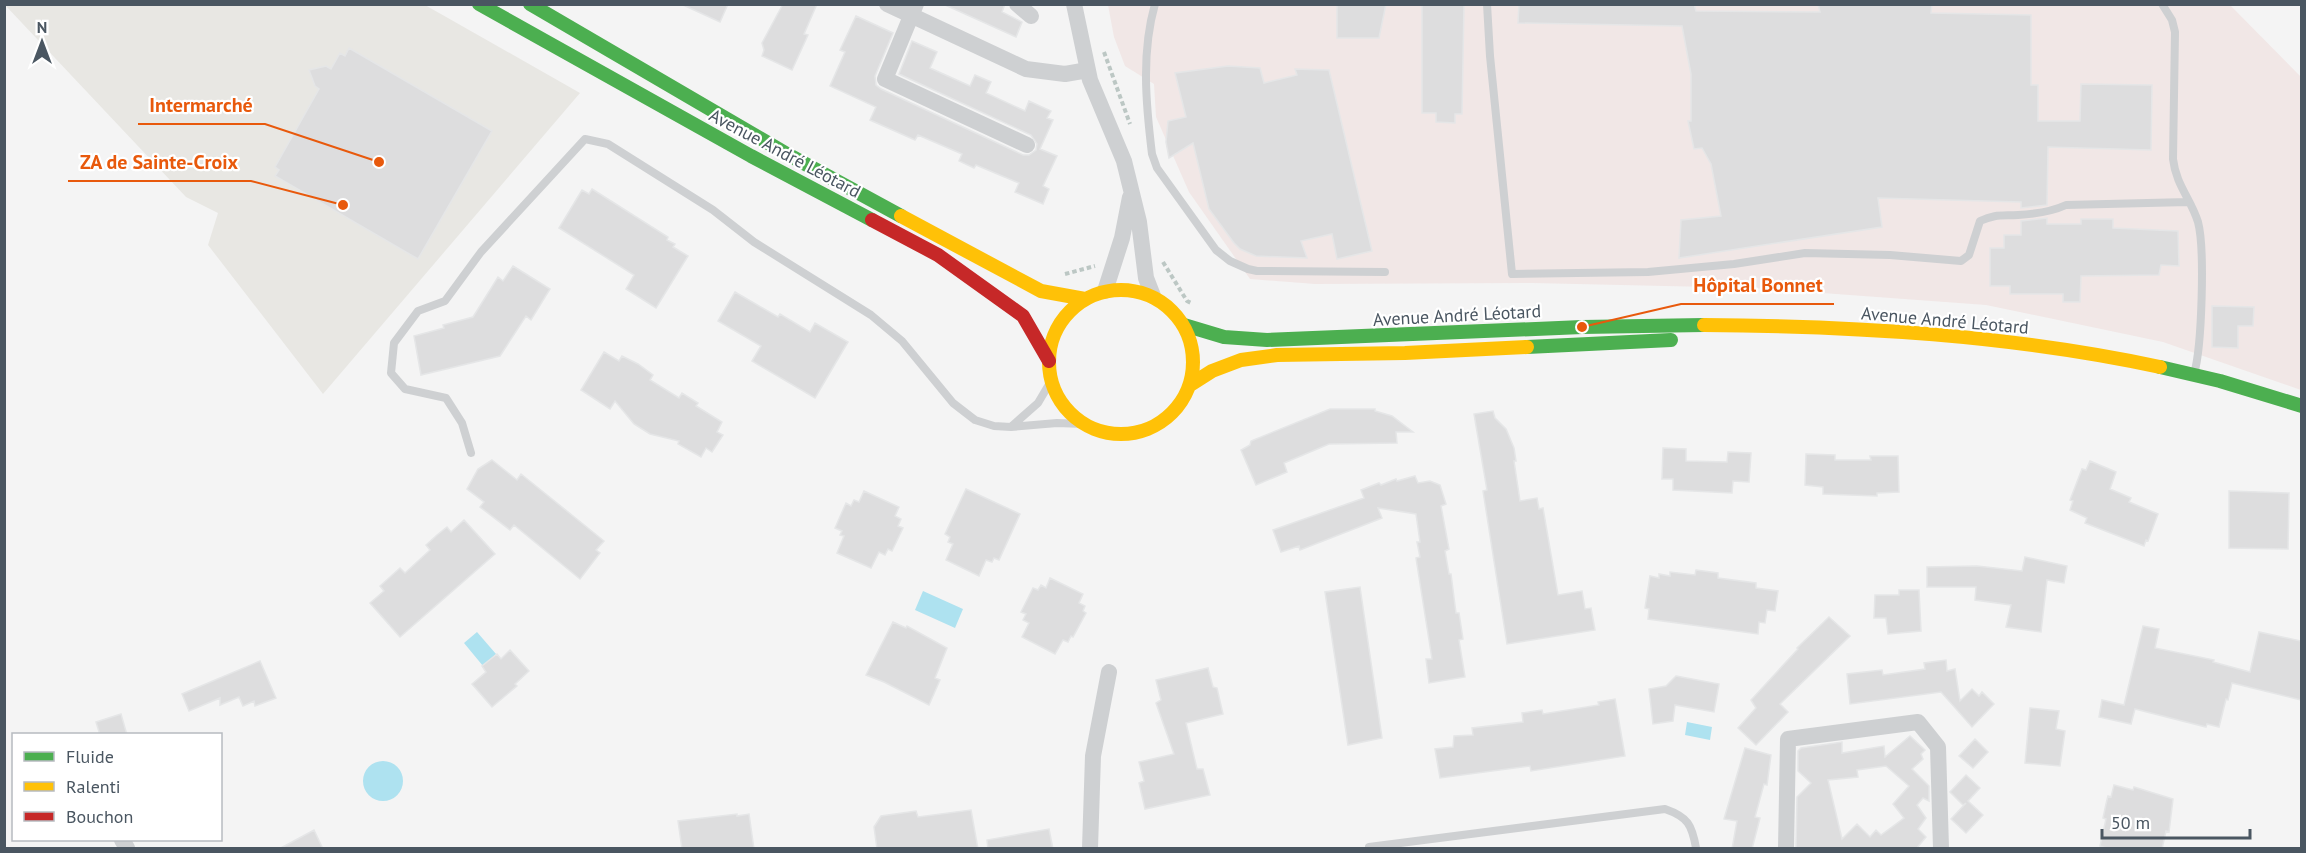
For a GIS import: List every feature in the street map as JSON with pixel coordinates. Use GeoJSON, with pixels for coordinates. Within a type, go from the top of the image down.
{"type":"FeatureCollection","features":[{"type":"Feature","properties":{"kind":"main road","name":"Avenue André Léotard"},"geometry":{"type":"LineString","coordinates":[[479,4],[751,156],[938,255],[1023,316],[1049,362]]}},
{"type":"Feature","properties":{"kind":"main road","name":"Avenue André Léotard"},"geometry":{"type":"LineString","coordinates":[[530,4],[787,154],[1009,275],[1041,291],[1085,299]]}},
{"type":"Feature","properties":{"kind":"main road"},"geometry":{"type":"LineString","coordinates":[[1121,289],[1137,291],[1153,296],[1171,308],[1184,325],[1191,339],[1194,370],[1183,400],[1161,423],[1130,434],[1114,434],[1084,424],[1063,406],[1051,381],[1049,362],[1051,343],[1058,325],[1070,310],[1085,299],[1105,291],[1121,289]]}},
{"type":"Feature","properties":{"kind":"main road","name":"Avenue André Léotard"},"geometry":{"type":"LineString","coordinates":[[1184,325],[1202,333],[1276,340],[1632,325],[1824,327],[1970,338],[2072,350],[2194,374],[2301,406]]}},
{"type":"Feature","properties":{"kind":"main road","name":"Avenue André Léotard"},"geometry":{"type":"LineString","coordinates":[[1190,386],[1212,371],[1240,360],[1277,355],[1685,340]]}},
{"type":"Feature","properties":{"kind":"main road","name":"Avenue André Léotard"},"geometry":{"type":"LineString","coordinates":[[1802,341],[1848,343]]}},
{"type":"Feature","properties":{"kind":"main road"},"geometry":{"type":"LineString","coordinates":[[2052,362],[2086,367]]}},
{"type":"Feature","properties":{"kind":"main road"},"geometry":{"type":"LineString","coordinates":[[2270,411],[2301,420]]}},
{"type":"Feature","properties":{"kind":"street"},"geometry":{"type":"LineString","coordinates":[[887,4],[914,10],[1026,69],[1065,74],[1088,70]]}},
{"type":"Feature","properties":{"kind":"street"},"geometry":{"type":"LineString","coordinates":[[1017,4],[1031,16]]}},
{"type":"Feature","properties":{"kind":"street"},"geometry":{"type":"LineString","coordinates":[[1074,4],[1090,80],[1124,161],[1132,190],[1139,222],[1146,278],[1153,296]]}},
{"type":"Feature","properties":{"kind":"street"},"geometry":{"type":"LineString","coordinates":[[914,10],[885,79],[1027,145]]}},
{"type":"Feature","properties":{"kind":"street"},"geometry":{"type":"LineString","coordinates":[[1105,291],[1122,237],[1132,190]]}},
{"type":"Feature","properties":{"kind":"street"},"geometry":{"type":"LineString","coordinates":[[1090,849],[1093,756],[1109,672]]}},
{"type":"Feature","properties":{"kind":"street"},"geometry":{"type":"LineString","coordinates":[[1786,849],[1788,739],[1918,722],[1938,747],[1941,849]]}},
{"type":"Feature","properties":{"kind":"lane"},"geometry":{"type":"LineString","coordinates":[[1155,4],[1148,29],[1146,58],[1152,154],[1157,168],[1216,250],[1230,261],[1257,271],[1385,272]]}},
{"type":"Feature","properties":{"kind":"lane"},"geometry":{"type":"LineString","coordinates":[[1487,4],[1490,56],[1512,274],[1648,272],[1734,264],[1805,253],[1890,255],[1961,261],[1969,255],[1980,221],[1993,215],[2052,211],[2066,205],[2188,202]]}},
{"type":"Feature","properties":{"kind":"lane"},"geometry":{"type":"LineString","coordinates":[[2162,4],[2172,20],[2175,32],[2173,159],[2175,175],[2198,224],[2200,246],[2200,307],[2197,363],[2194,374]]}},
{"type":"Feature","properties":{"kind":"lane"},"geometry":{"type":"LineString","coordinates":[[471,453],[462,423],[446,398],[405,389],[391,373],[394,343],[418,311],[445,301],[481,252],[585,139],[608,144],[713,210],[753,242],[872,315],[902,341],[953,403],[975,420],[994,426],[1011,427],[1057,423],[1084,424]]}},
{"type":"Feature","properties":{"kind":"lane"},"geometry":{"type":"LineString","coordinates":[[1011,427],[1038,403],[1051,381]]}},
{"type":"Feature","properties":{"kind":"lane"},"geometry":{"type":"LineString","coordinates":[[1369,847],[1665,809],[1683,817],[1689,824],[1696,849]]}},
{"type":"Feature","properties":{"kind":"shaded area"},"geometry":{"type":"Polygon","coordinates":[[[5,5],[425,5],[580,93],[323,394],[208,245],[218,213],[186,197],[5,5]]]}},
{"type":"Feature","properties":{"kind":"shaded area"},"geometry":{"type":"Polygon","coordinates":[[[1108,5],[2230,5],[2301,77],[2301,390],[2163,342],[1986,305],[1754,288],[1532,283],[1315,284],[1250,279],[1189,192],[1156,117],[1154,84],[1125,66],[1114,37],[1108,5]]]}},
{"type":"Feature","properties":{"kind":"water"},"geometry":{"type":"Polygon","coordinates":[[[923,591],[963,609],[955,628],[915,610],[923,591]]]}},
{"type":"Feature","properties":{"kind":"water"},"geometry":{"type":"Polygon","coordinates":[[[477,632],[496,654],[483,666],[464,643],[477,632]]]}},
{"type":"Feature","properties":{"kind":"water"},"geometry":{"type":"Polygon","coordinates":[[[1687,722],[1712,727],[1710,740],[1685,735],[1687,722]]]}},
{"type":"Feature","properties":{"kind":"water"},"geometry":{"type":"Polygon","coordinates":[[[383,761],[397,767],[403,781],[397,795],[383,801],[369,795],[363,781],[369,767],[383,761]]]}},
{"type":"Feature","properties":{"kind":"building"},"geometry":{"type":"Polygon","coordinates":[[[681,4],[728,4],[720,22],[681,4]]]}},
{"type":"Feature","properties":{"kind":"building"},"geometry":{"type":"Polygon","coordinates":[[[783,4],[817,4],[804,34],[808,35],[792,70],[762,56],[764,50],[762,43],[783,4]]]}},
{"type":"Feature","properties":{"kind":"building"},"geometry":{"type":"Polygon","coordinates":[[[943,4],[1005,4],[1002,12],[1022,22],[1016,37],[943,4]]]}},
{"type":"Feature","properties":{"kind":"building"},"geometry":{"type":"Polygon","coordinates":[[[1337,4],[1386,4],[1379,38],[1337,38],[1337,4]]]}},
{"type":"Feature","properties":{"kind":"building"},"geometry":{"type":"Polygon","coordinates":[[[1422,4],[1464,4],[1462,114],[1455,114],[1455,123],[1436,122],[1436,113],[1422,113],[1422,4]]]}},
{"type":"Feature","properties":{"kind":"building"},"geometry":{"type":"Polygon","coordinates":[[[1519,4],[1694,4],[1696,11],[1820,12],[1818,4],[1932,4],[1931,13],[2031,15],[2031,85],[2038,85],[2038,121],[2080,121],[2081,84],[2152,85],[2151,150],[2048,147],[2047,205],[2021,208],[2021,202],[1878,198],[1882,227],[1679,258],[1681,220],[1721,216],[1711,164],[1702,148],[1694,149],[1688,121],[1691,121],[1691,74],[1682,26],[1518,23],[1519,4]]]}},
{"type":"Feature","properties":{"kind":"building"},"geometry":{"type":"Polygon","coordinates":[[[856,16],[893,33],[875,76],[876,85],[881,89],[1023,155],[1029,155],[1036,150],[1037,144],[1031,135],[899,74],[912,41],[937,52],[930,68],[970,86],[975,75],[991,82],[986,93],[1025,111],[1029,101],[1051,111],[1047,118],[1053,120],[1040,149],[1057,156],[1043,186],[1049,189],[1043,204],[1015,192],[1019,183],[976,165],[974,168],[959,161],[962,154],[918,135],[915,140],[870,120],[876,107],[830,86],[845,52],[840,50],[856,16]]]}},
{"type":"Feature","properties":{"kind":"building"},"geometry":{"type":"Polygon","coordinates":[[[349,48],[492,131],[418,259],[275,176],[279,170],[275,167],[319,89],[315,86],[309,70],[326,66],[331,69],[340,53],[345,56],[349,48]]]}},
{"type":"Feature","properties":{"kind":"building"},"geometry":{"type":"Polygon","coordinates":[[[1228,66],[1260,68],[1264,83],[1297,75],[1295,69],[1329,70],[1372,251],[1337,259],[1332,234],[1301,241],[1307,258],[1256,256],[1240,249],[1234,243],[1209,209],[1193,143],[1169,158],[1166,142],[1168,121],[1186,117],[1175,73],[1228,66]]]}},
{"type":"Feature","properties":{"kind":"building"},"geometry":{"type":"Polygon","coordinates":[[[592,189],[668,237],[667,240],[675,244],[673,247],[688,256],[656,308],[626,289],[634,275],[559,228],[582,190],[589,194],[592,189]]]}},
{"type":"Feature","properties":{"kind":"building"},"geometry":{"type":"Polygon","coordinates":[[[2047,218],[2047,224],[2081,224],[2081,219],[2113,219],[2113,228],[2178,231],[2179,266],[2161,265],[2159,275],[2081,276],[2080,302],[2063,302],[2063,294],[2010,294],[2010,286],[1990,286],[1990,248],[2004,248],[2004,235],[2021,235],[2021,221],[2047,218]]]}},
{"type":"Feature","properties":{"kind":"building"},"geometry":{"type":"Polygon","coordinates":[[[513,266],[550,289],[531,320],[526,316],[500,356],[421,375],[414,336],[473,317],[498,277],[503,281],[513,266]]]}},
{"type":"Feature","properties":{"kind":"building"},"geometry":{"type":"Polygon","coordinates":[[[735,292],[778,317],[780,314],[810,332],[815,323],[848,342],[815,398],[752,361],[761,346],[718,321],[735,292]]]}},
{"type":"Feature","properties":{"kind":"building"},"geometry":{"type":"Polygon","coordinates":[[[2212,306],[2254,307],[2253,326],[2238,326],[2238,348],[2212,347],[2212,306]]]}},
{"type":"Feature","properties":{"kind":"building"},"geometry":{"type":"Polygon","coordinates":[[[604,352],[619,361],[622,356],[638,364],[653,375],[650,380],[679,398],[682,393],[698,403],[696,406],[722,422],[717,432],[723,435],[712,452],[706,448],[701,457],[678,444],[679,441],[650,434],[634,424],[615,401],[610,409],[581,390],[604,352]]]}},
{"type":"Feature","properties":{"kind":"building"},"geometry":{"type":"Polygon","coordinates":[[[1330,409],[1375,409],[1375,411],[1392,416],[1413,432],[1396,432],[1397,443],[1329,444],[1284,463],[1287,472],[1256,485],[1241,450],[1250,445],[1251,441],[1330,409]]]}},
{"type":"Feature","properties":{"kind":"building"},"geometry":{"type":"Polygon","coordinates":[[[1493,411],[1495,418],[1506,429],[1514,448],[1520,501],[1537,498],[1539,509],[1543,508],[1558,595],[1582,591],[1585,609],[1591,608],[1595,630],[1507,644],[1483,491],[1487,490],[1474,414],[1493,411]]]}},
{"type":"Feature","properties":{"kind":"building"},"geometry":{"type":"Polygon","coordinates":[[[1663,448],[1686,449],[1686,461],[1727,462],[1728,452],[1751,453],[1749,482],[1733,481],[1732,493],[1673,490],[1673,479],[1662,479],[1663,448]]]}},
{"type":"Feature","properties":{"kind":"building"},"geometry":{"type":"Polygon","coordinates":[[[1806,454],[1835,455],[1835,460],[1871,460],[1870,456],[1898,456],[1899,492],[1877,493],[1877,496],[1823,494],[1823,487],[1805,485],[1806,454]]]}},
{"type":"Feature","properties":{"kind":"building"},"geometry":{"type":"Polygon","coordinates":[[[492,460],[517,480],[521,474],[604,541],[596,550],[600,553],[580,579],[514,525],[510,530],[480,507],[484,502],[467,489],[478,469],[492,460]]]}},
{"type":"Feature","properties":{"kind":"building"},"geometry":{"type":"Polygon","coordinates":[[[2090,461],[2116,472],[2110,489],[2131,498],[2129,502],[2158,514],[2144,546],[2085,523],[2087,518],[2070,510],[2073,501],[2070,500],[2082,469],[2086,470],[2090,461]]]}},
{"type":"Feature","properties":{"kind":"building"},"geometry":{"type":"Polygon","coordinates":[[[1415,476],[1418,483],[1430,481],[1440,485],[1446,504],[1441,506],[1449,549],[1445,551],[1463,639],[1459,640],[1465,677],[1429,683],[1426,659],[1432,659],[1416,558],[1420,557],[1417,542],[1420,542],[1416,514],[1378,508],[1382,518],[1300,550],[1299,546],[1281,552],[1273,530],[1364,498],[1361,490],[1379,483],[1381,485],[1396,479],[1397,481],[1415,476]]]}},
{"type":"Feature","properties":{"kind":"building"},"geometry":{"type":"Polygon","coordinates":[[[966,489],[1020,514],[999,560],[994,558],[992,562],[986,560],[979,576],[946,560],[953,544],[948,542],[950,537],[945,534],[966,489]]]}},
{"type":"Feature","properties":{"kind":"building"},"geometry":{"type":"Polygon","coordinates":[[[864,491],[899,507],[895,516],[901,519],[898,526],[903,528],[892,551],[888,549],[885,555],[879,552],[871,568],[837,553],[844,536],[840,535],[842,531],[835,528],[846,503],[851,506],[854,500],[859,502],[864,491]]]}},
{"type":"Feature","properties":{"kind":"building"},"geometry":{"type":"Polygon","coordinates":[[[2229,491],[2289,493],[2288,549],[2229,548],[2229,491]]]}},
{"type":"Feature","properties":{"kind":"building"},"geometry":{"type":"Polygon","coordinates":[[[464,520],[495,554],[400,637],[370,603],[384,591],[380,586],[400,568],[405,573],[430,550],[426,545],[437,535],[447,527],[451,532],[464,520]]]}},
{"type":"Feature","properties":{"kind":"building"},"geometry":{"type":"Polygon","coordinates":[[[2025,557],[2067,566],[2064,583],[2047,580],[2041,632],[2006,627],[2011,605],[1975,600],[1976,587],[1927,587],[1927,567],[1977,566],[2022,571],[2025,557]]]}},
{"type":"Feature","properties":{"kind":"building"},"geometry":{"type":"Polygon","coordinates":[[[1696,570],[1718,573],[1718,578],[1756,583],[1756,588],[1778,591],[1775,611],[1767,610],[1765,623],[1759,622],[1758,634],[1648,619],[1649,609],[1645,608],[1650,576],[1659,578],[1659,574],[1670,576],[1670,572],[1695,575],[1696,570]]]}},
{"type":"Feature","properties":{"kind":"building"},"geometry":{"type":"Polygon","coordinates":[[[1050,578],[1083,594],[1079,603],[1085,606],[1083,611],[1086,613],[1073,637],[1071,636],[1068,642],[1063,640],[1055,654],[1022,637],[1029,623],[1023,620],[1026,614],[1021,612],[1033,588],[1038,590],[1041,585],[1046,588],[1050,578]]]}},
{"type":"Feature","properties":{"kind":"building"},"geometry":{"type":"Polygon","coordinates":[[[1360,587],[1382,738],[1348,745],[1325,592],[1360,587]]]}},
{"type":"Feature","properties":{"kind":"building"},"geometry":{"type":"Polygon","coordinates":[[[1899,590],[1919,590],[1921,631],[1888,634],[1886,618],[1874,618],[1875,595],[1899,595],[1899,590]]]}},
{"type":"Feature","properties":{"kind":"building"},"geometry":{"type":"Polygon","coordinates":[[[1829,617],[1850,636],[1780,704],[1788,712],[1756,745],[1738,728],[1756,708],[1751,700],[1797,648],[1829,617]]]}},
{"type":"Feature","properties":{"kind":"building"},"geometry":{"type":"Polygon","coordinates":[[[893,622],[906,628],[907,626],[947,648],[935,678],[940,680],[929,705],[866,675],[893,622]]]}},
{"type":"Feature","properties":{"kind":"building"},"geometry":{"type":"Polygon","coordinates":[[[2143,626],[2159,629],[2155,648],[2214,660],[2213,662],[2250,672],[2259,632],[2301,641],[2301,700],[2232,683],[2219,727],[2207,724],[2206,727],[2135,709],[2131,724],[2099,717],[2102,700],[2124,705],[2143,626]]]}},
{"type":"Feature","properties":{"kind":"building"},"geometry":{"type":"Polygon","coordinates":[[[510,650],[529,671],[515,684],[517,686],[492,707],[472,684],[486,672],[482,666],[497,654],[501,659],[510,650]]]}},
{"type":"Feature","properties":{"kind":"building"},"geometry":{"type":"Polygon","coordinates":[[[1946,660],[1947,671],[1955,669],[1960,701],[1972,689],[1979,696],[1982,692],[1994,704],[1972,727],[1941,692],[1850,704],[1847,674],[1882,670],[1883,675],[1925,669],[1924,663],[1946,660]]]}},
{"type":"Feature","properties":{"kind":"building"},"geometry":{"type":"Polygon","coordinates":[[[260,661],[276,698],[255,706],[254,701],[243,706],[239,697],[220,705],[220,698],[189,711],[182,694],[260,661]]]}},
{"type":"Feature","properties":{"kind":"building"},"geometry":{"type":"Polygon","coordinates":[[[1208,668],[1213,687],[1217,688],[1223,714],[1186,723],[1197,769],[1203,769],[1210,795],[1145,809],[1139,783],[1144,781],[1139,762],[1174,754],[1156,703],[1161,700],[1156,680],[1208,668]]]}},
{"type":"Feature","properties":{"kind":"building"},"geometry":{"type":"Polygon","coordinates":[[[1676,676],[1719,684],[1714,712],[1675,705],[1673,721],[1653,724],[1649,689],[1666,686],[1676,676]]]}},
{"type":"Feature","properties":{"kind":"building"},"geometry":{"type":"Polygon","coordinates":[[[1615,699],[1625,756],[1531,771],[1530,766],[1440,778],[1435,749],[1453,747],[1454,736],[1473,735],[1472,728],[1523,722],[1522,713],[1542,710],[1543,714],[1599,705],[1598,702],[1615,699]]]}},
{"type":"Feature","properties":{"kind":"building"},"geometry":{"type":"Polygon","coordinates":[[[2030,708],[2059,711],[2056,729],[2065,731],[2060,766],[2025,763],[2030,708]]]}},
{"type":"Feature","properties":{"kind":"building"},"geometry":{"type":"Polygon","coordinates":[[[121,714],[126,733],[99,733],[96,722],[121,714]]]}},
{"type":"Feature","properties":{"kind":"building"},"geometry":{"type":"Polygon","coordinates":[[[1910,736],[1925,750],[1921,754],[1923,759],[1912,769],[1929,786],[1929,801],[1923,798],[1917,805],[1926,818],[1918,829],[1926,837],[1916,849],[1796,849],[1797,797],[1811,783],[1798,771],[1798,751],[1801,748],[1842,742],[1842,753],[1884,746],[1885,757],[1910,736]],[[1886,766],[1857,770],[1858,777],[1828,780],[1842,839],[1857,824],[1870,837],[1876,830],[1881,835],[1904,818],[1893,804],[1909,786],[1886,766]]]}},
{"type":"Feature","properties":{"kind":"building"},"geometry":{"type":"Polygon","coordinates":[[[1975,739],[1988,752],[1973,768],[1959,756],[1975,739]]]}},
{"type":"Feature","properties":{"kind":"building"},"geometry":{"type":"Polygon","coordinates":[[[1745,748],[1771,755],[1767,785],[1764,784],[1755,817],[1760,818],[1752,849],[1732,849],[1737,821],[1724,819],[1745,748]]]}},
{"type":"Feature","properties":{"kind":"building"},"geometry":{"type":"Polygon","coordinates":[[[1966,775],[1980,788],[1968,801],[1983,815],[1966,833],[1951,819],[1966,803],[1963,805],[1950,792],[1966,775]]]}},
{"type":"Feature","properties":{"kind":"building"},"geometry":{"type":"Polygon","coordinates":[[[2114,785],[2133,790],[2134,787],[2173,799],[2169,832],[2166,831],[2162,849],[2109,849],[2100,846],[2106,819],[2103,818],[2106,804],[2108,796],[2111,797],[2114,785]]]}},
{"type":"Feature","properties":{"kind":"building"},"geometry":{"type":"Polygon","coordinates":[[[971,810],[978,849],[877,849],[874,827],[881,816],[916,811],[918,817],[971,810]]]}},
{"type":"Feature","properties":{"kind":"building"},"geometry":{"type":"Polygon","coordinates":[[[737,814],[737,816],[749,814],[754,849],[682,849],[678,821],[737,814]]]}},
{"type":"Feature","properties":{"kind":"building"},"geometry":{"type":"Polygon","coordinates":[[[1049,829],[1053,849],[988,849],[987,840],[1049,829]]]}},
{"type":"Feature","properties":{"kind":"building"},"geometry":{"type":"Polygon","coordinates":[[[314,830],[323,849],[279,849],[314,830]]]}},
{"type":"Feature","properties":{"kind":"traffic: fast"},"geometry":{"type":"LineString","coordinates":[[479,4],[751,156],[872,220]]}},
{"type":"Feature","properties":{"kind":"traffic: fast"},"geometry":{"type":"LineString","coordinates":[[530,4],[787,154],[901,216]]}},
{"type":"Feature","properties":{"kind":"traffic: fast"},"geometry":{"type":"LineString","coordinates":[[1184,325],[1224,337],[1267,340],[1582,327],[1704,325]]}},
{"type":"Feature","properties":{"kind":"traffic: fast"},"geometry":{"type":"LineString","coordinates":[[1527,347],[1671,340]]}},
{"type":"Feature","properties":{"kind":"traffic: fast"},"geometry":{"type":"LineString","coordinates":[[2160,367],[2220,381],[2302,406]]}},
{"type":"Feature","properties":{"kind":"traffic: slow"},"geometry":{"type":"LineString","coordinates":[[901,216],[1041,291],[1085,299]]}},
{"type":"Feature","properties":{"kind":"traffic: slow"},"geometry":{"type":"LineString","coordinates":[[1121,290],[1149,295],[1172,311],[1188,334],[1193,362],[1188,390],[1172,413],[1149,429],[1121,434],[1093,429],[1070,413],[1054,390],[1049,362],[1054,334],[1070,311],[1093,295],[1121,290]]}},
{"type":"Feature","properties":{"kind":"traffic: slow"},"geometry":{"type":"LineString","coordinates":[[1704,325],[1819,327],[1933,334],[2047,347],[2160,367]]}},
{"type":"Feature","properties":{"kind":"traffic: slow"},"geometry":{"type":"LineString","coordinates":[[1190,385],[1212,371],[1241,360],[1277,355],[1405,353],[1527,347]]}},
{"type":"Feature","properties":{"kind":"traffic: jam"},"geometry":{"type":"LineString","coordinates":[[872,220],[938,255],[1023,316],[1049,361]]}},
{"type":"Feature","properties":{"kind":"place","name":"Intermarché"},"geometry":{"type":"Point","coordinates":[379,162]}},
{"type":"Feature","properties":{"kind":"place","name":"ZA de Sainte-Croix"},"geometry":{"type":"Point","coordinates":[343,205]}},
{"type":"Feature","properties":{"kind":"place","name":"Hôpital Bonnet"},"geometry":{"type":"Point","coordinates":[1582,327]}}]}
